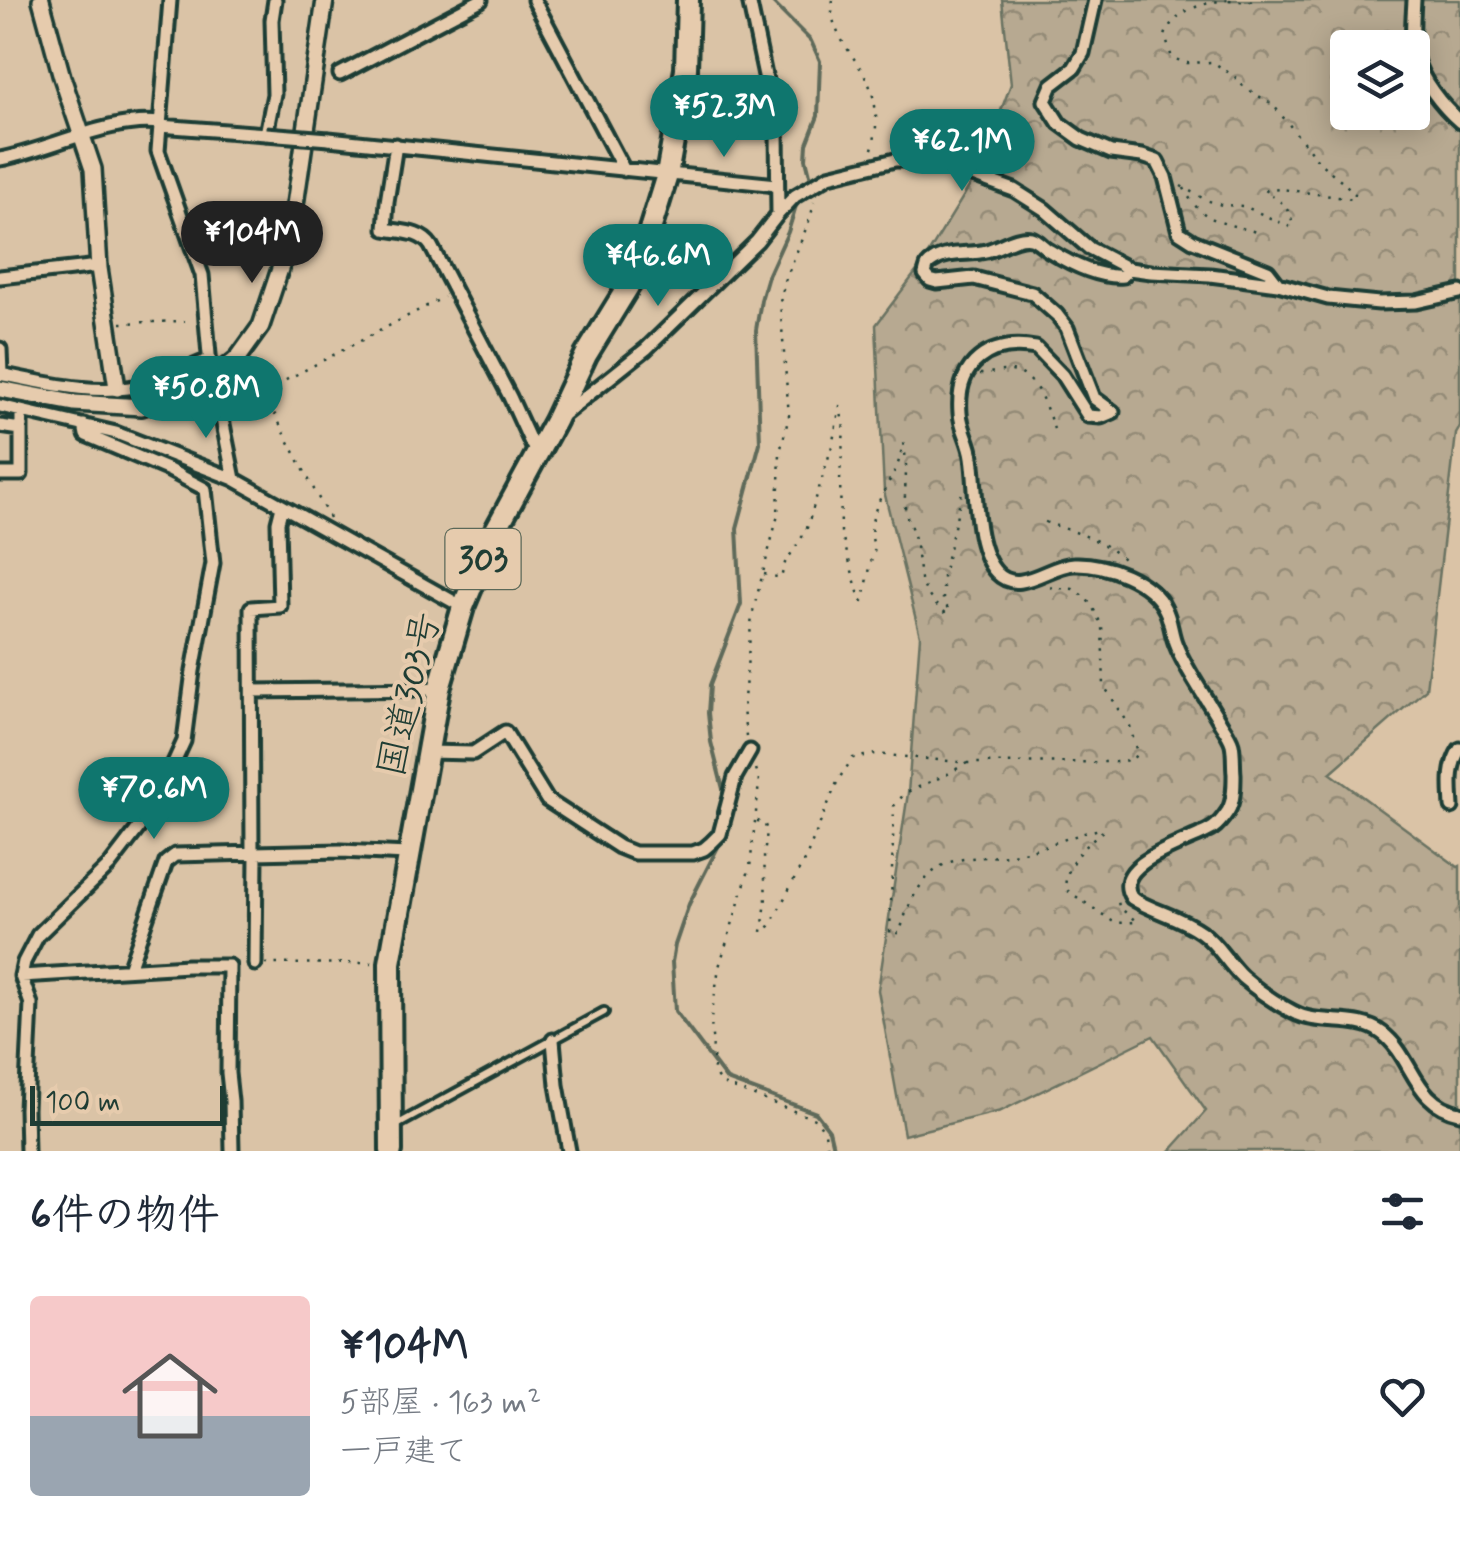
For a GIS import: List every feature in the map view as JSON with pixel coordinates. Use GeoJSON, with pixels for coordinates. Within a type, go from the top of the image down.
{"type":"FeatureCollection","features":[{"type":"Feature","properties":{"kind":"highway","name":"国道303号"},"geometry":{"type":"LineString","coordinates":[[391,1151],[390,963],[439,689],[463,607],[492,536],[586,355],[637,272],[668,175],[686,69],[688,0]]}},
{"type":"Feature","properties":{"kind":"street"},"geometry":{"type":"LineString","coordinates":[[41,0],[62,78],[94,169],[99,266],[117,388]]}},
{"type":"Feature","properties":{"kind":"street"},"geometry":{"type":"LineString","coordinates":[[170,0],[158,151],[202,275],[209,363],[234,479]]}},
{"type":"Feature","properties":{"kind":"street"},"geometry":{"type":"LineString","coordinates":[[266,134],[274,94],[275,0]]}},
{"type":"Feature","properties":{"kind":"street"},"geometry":{"type":"LineString","coordinates":[[0,389],[74,403],[142,406],[192,389],[238,358],[261,326],[290,239],[326,0]]}},
{"type":"Feature","properties":{"kind":"street"},"geometry":{"type":"LineString","coordinates":[[340,74],[481,0]]}},
{"type":"Feature","properties":{"kind":"street"},"geometry":{"type":"LineString","coordinates":[[534,0],[624,170]]}},
{"type":"Feature","properties":{"kind":"street"},"geometry":{"type":"LineString","coordinates":[[750,0],[776,132],[778,214]]}},
{"type":"Feature","properties":{"kind":"street"},"geometry":{"type":"LineString","coordinates":[[1095,0],[1083,53],[1074,68],[1052,85],[1044,101],[1059,123],[1081,140],[1111,152],[1157,161],[1179,232],[1268,271],[1278,284]]}},
{"type":"Feature","properties":{"kind":"street"},"geometry":{"type":"LineString","coordinates":[[1414,0],[1415,58],[1424,77],[1460,122]]}},
{"type":"Feature","properties":{"kind":"street"},"geometry":{"type":"LineString","coordinates":[[0,159],[145,121],[777,185]]}},
{"type":"Feature","properties":{"kind":"street"},"geometry":{"type":"LineString","coordinates":[[396,145],[386,229],[426,238],[532,445],[539,450]]}},
{"type":"Feature","properties":{"kind":"street"},"geometry":{"type":"LineString","coordinates":[[555,420],[646,349],[757,242],[795,196],[829,176],[895,160],[915,160],[1014,190],[1044,209],[1089,248],[1129,269],[1278,284],[1328,298],[1379,303],[1416,302],[1460,292]]}},
{"type":"Feature","properties":{"kind":"street"},"geometry":{"type":"LineString","coordinates":[[1129,269],[1123,276],[1097,274],[1051,252],[1032,238],[1020,238],[984,252],[953,254],[934,260],[927,267],[925,274],[937,282],[974,278],[1032,293],[1067,328],[1094,398],[1113,412],[1101,417],[1088,416],[1062,374],[1036,348],[1004,347],[985,352],[974,362],[961,386],[960,412],[972,462],[976,517],[989,562],[1002,578],[1018,582],[1073,564],[1105,568],[1146,587],[1167,612],[1176,647],[1232,743],[1234,785],[1230,808],[1217,826],[1162,850],[1136,869],[1128,879],[1128,892],[1136,901],[1203,933],[1241,976],[1295,1014],[1369,1026],[1382,1033],[1396,1047],[1422,1089],[1439,1106],[1460,1113]]}},
{"type":"Feature","properties":{"kind":"street"},"geometry":{"type":"LineString","coordinates":[[0,278],[99,266]]}},
{"type":"Feature","properties":{"kind":"street"},"geometry":{"type":"LineString","coordinates":[[0,349],[0,374],[52,385],[117,388],[149,384],[209,363]]}},
{"type":"Feature","properties":{"kind":"street"},"geometry":{"type":"LineString","coordinates":[[0,406],[116,433],[234,479],[463,607]]}},
{"type":"Feature","properties":{"kind":"street"},"geometry":{"type":"LineString","coordinates":[[0,474],[21,474],[21,411]]}},
{"type":"Feature","properties":{"kind":"street"},"geometry":{"type":"LineString","coordinates":[[0,426],[21,428]]}},
{"type":"Feature","properties":{"kind":"street"},"geometry":{"type":"LineString","coordinates":[[27,1151],[31,1004],[21,976],[24,962],[38,935],[110,865],[137,830],[184,741],[213,562],[204,489],[86,436],[84,426]]}},
{"type":"Feature","properties":{"kind":"street"},"geometry":{"type":"LineString","coordinates":[[255,964],[251,608],[280,606],[278,522],[282,506]]}},
{"type":"Feature","properties":{"kind":"street"},"geometry":{"type":"LineString","coordinates":[[252,691],[439,689]]}},
{"type":"Feature","properties":{"kind":"street"},"geometry":{"type":"LineString","coordinates":[[428,752],[473,753],[505,732],[547,800],[619,847],[634,853],[693,854],[704,850],[720,834],[734,777],[750,752]]}},
{"type":"Feature","properties":{"kind":"street"},"geometry":{"type":"LineString","coordinates":[[1452,808],[1451,772],[1460,750]]}},
{"type":"Feature","properties":{"kind":"street"},"geometry":{"type":"LineString","coordinates":[[129,969],[170,857],[341,850],[408,854]]}},
{"type":"Feature","properties":{"kind":"street"},"geometry":{"type":"LineString","coordinates":[[21,976],[229,966],[232,1151]]}},
{"type":"Feature","properties":{"kind":"street"},"geometry":{"type":"LineString","coordinates":[[552,1040],[568,1151]]}},
{"type":"Feature","properties":{"kind":"lane"},"geometry":{"type":"LineString","coordinates":[[390,1128],[604,1012]]}},
{"type":"Feature","properties":{"kind":"path"},"geometry":{"type":"LineString","coordinates":[[832,0],[831,13],[838,32],[863,72],[875,106],[875,140],[866,166]]}},
{"type":"Feature","properties":{"kind":"path"},"geometry":{"type":"LineString","coordinates":[[1184,188],[1222,205],[1258,211],[1290,228],[1293,222],[1286,207],[1267,190],[1356,197],[1321,164],[1278,110],[1220,66],[1206,61],[1187,64],[1172,58],[1165,36],[1174,20],[1201,4],[1252,0]]}},
{"type":"Feature","properties":{"kind":"path"},"geometry":{"type":"LineString","coordinates":[[1165,177],[1184,188],[1200,213],[1256,232]]}},
{"type":"Feature","properties":{"kind":"path"},"geometry":{"type":"LineString","coordinates":[[810,186],[814,198],[812,216],[780,302],[788,424],[780,452],[778,515],[752,615],[743,709],[745,734],[758,777],[756,822],[750,866],[719,968],[712,1019],[716,1078],[818,1120],[826,1133],[828,1151]]}},
{"type":"Feature","properties":{"kind":"path"},"geometry":{"type":"LineString","coordinates":[[333,535],[322,504],[263,392],[454,291]]}},
{"type":"Feature","properties":{"kind":"path"},"geometry":{"type":"LineString","coordinates":[[119,323],[184,321]]}},
{"type":"Feature","properties":{"kind":"path"},"geometry":{"type":"LineString","coordinates":[[968,372],[988,374],[1006,370],[1025,376],[1042,396],[1054,429]]}},
{"type":"Feature","properties":{"kind":"path"},"geometry":{"type":"LineString","coordinates":[[762,574],[782,578],[785,562],[806,531],[840,406],[844,430],[841,532],[860,599],[865,596],[874,548],[870,537],[876,508],[898,465],[903,444],[908,463],[906,512],[916,543],[915,558],[923,588],[947,614],[942,575],[972,462]]}},
{"type":"Feature","properties":{"kind":"path"},"geometry":{"type":"LineString","coordinates":[[1045,522],[1088,535],[1124,560]]}},
{"type":"Feature","properties":{"kind":"path"},"geometry":{"type":"LineString","coordinates":[[756,822],[764,822],[767,831],[762,932],[770,926],[807,855],[838,780],[852,758],[876,754],[968,762],[1133,759],[1136,753],[1130,726],[1104,686],[1102,626],[1093,608],[1073,589],[1026,587],[1018,582]]}},
{"type":"Feature","properties":{"kind":"path"},"geometry":{"type":"LineString","coordinates":[[968,762],[905,792],[894,806],[890,934],[900,933],[904,917],[924,882],[941,866],[956,860],[1021,853],[1074,834],[1103,831],[1088,842],[1068,870],[1068,892],[1116,923],[1136,922],[1119,906],[1117,890],[1128,884]]}},
{"type":"Feature","properties":{"kind":"path"},"geometry":{"type":"LineString","coordinates":[[255,964],[390,963]]}},
{"type":"Feature","properties":{"kind":"green space"},"geometry":{"type":"Polygon","coordinates":[[[1002,0],[1460,0],[1460,427],[1456,434],[1426,689],[1330,773],[1460,866],[1460,1151],[1170,1151],[1206,1111],[1153,1036],[1001,1111],[904,1135],[878,990],[908,793],[920,636],[884,491],[876,325],[922,264],[977,174],[1011,84],[1002,0]]]}},
{"type":"Feature","properties":{"kind":"waterway"},"geometry":{"type":"LineString","coordinates":[[770,0],[811,41],[820,61],[818,116],[807,144],[811,179],[800,185],[799,190]]}},
{"type":"Feature","properties":{"kind":"waterway"},"geometry":{"type":"LineString","coordinates":[[725,797],[711,742],[710,685],[741,604],[737,528],[760,443],[756,330],[761,300],[798,199]]}},
{"type":"Feature","properties":{"kind":"waterway"},"geometry":{"type":"LineString","coordinates":[[721,841],[689,904],[675,945],[675,1011],[727,1080],[816,1113],[829,1130],[834,1151]]}}]}
